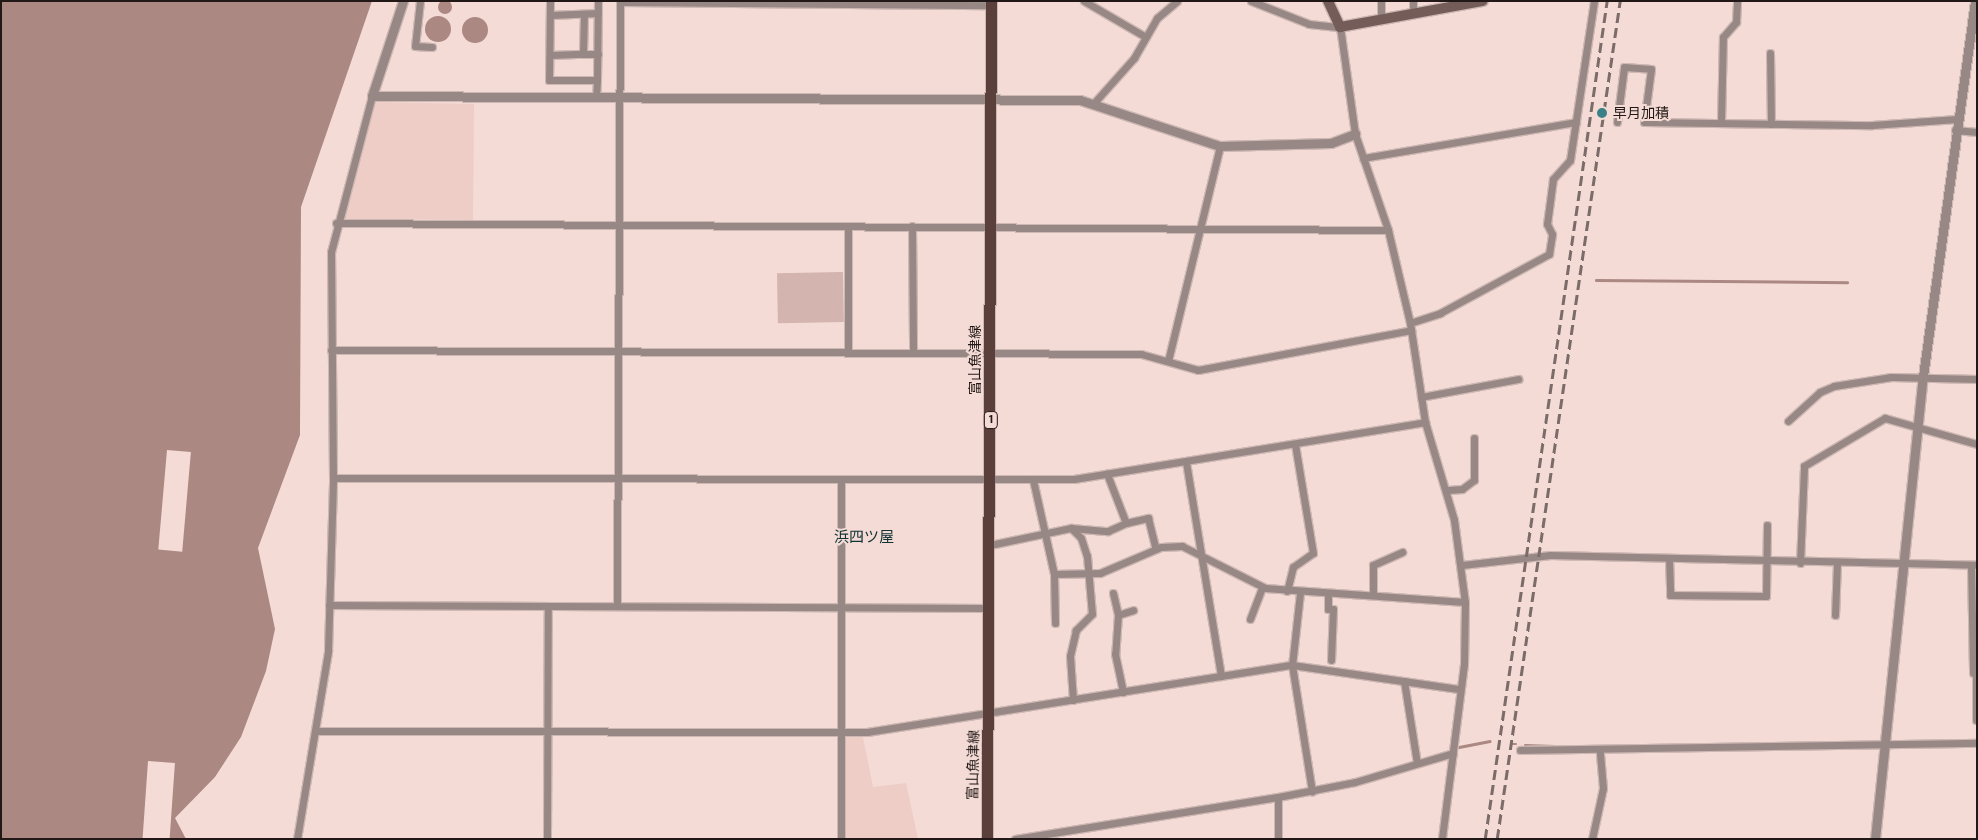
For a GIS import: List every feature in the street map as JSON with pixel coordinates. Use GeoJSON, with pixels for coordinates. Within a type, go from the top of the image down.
{"type":"FeatureCollection","features":[{"type":"Feature","properties":{"kind":"main road"},"geometry":{"type":"LineString","coordinates":[[1328,1],[1340,27],[1413,12],[1483,1]]}},
{"type":"Feature","properties":{"kind":"main road","name":"富山魚津線"},"geometry":{"type":"LineString","coordinates":[[987,839],[988,608],[991,481],[991,3]]}},
{"type":"Feature","properties":{"kind":"street"},"geometry":{"type":"LineString","coordinates":[[297,839],[328,651],[333,478],[332,350],[329,291],[336,223],[372,96],[402,1]]}},
{"type":"Feature","properties":{"kind":"street"},"geometry":{"type":"LineString","coordinates":[[420,1],[415,46],[432,47]]}},
{"type":"Feature","properties":{"kind":"street"},"geometry":{"type":"LineString","coordinates":[[550,1],[549,80],[597,80]]}},
{"type":"Feature","properties":{"kind":"street"},"geometry":{"type":"LineString","coordinates":[[596,98],[598,1]]}},
{"type":"Feature","properties":{"kind":"street"},"geometry":{"type":"LineString","coordinates":[[1084,1],[1144,36]]}},
{"type":"Feature","properties":{"kind":"street"},"geometry":{"type":"LineString","coordinates":[[1093,104],[1134,58],[1144,36],[1177,1]]}},
{"type":"Feature","properties":{"kind":"street"},"geometry":{"type":"LineString","coordinates":[[1251,1],[1309,24],[1340,27],[1356,134],[1388,230],[1410,327],[1425,422],[1448,490],[1462,565],[1465,602],[1453,753],[1442,839]]}},
{"type":"Feature","properties":{"kind":"street"},"geometry":{"type":"LineString","coordinates":[[1380,19],[1381,1]]}},
{"type":"Feature","properties":{"kind":"street"},"geometry":{"type":"LineString","coordinates":[[1413,1],[1413,12]]}},
{"type":"Feature","properties":{"kind":"street"},"geometry":{"type":"LineString","coordinates":[[332,350],[848,351],[1141,354],[1198,370],[1410,327],[1440,313],[1549,254],[1552,234],[1547,224],[1553,179],[1570,160],[1594,1]]}},
{"type":"Feature","properties":{"kind":"street"},"geometry":{"type":"LineString","coordinates":[[1721,124],[1723,36],[1736,22],[1737,1]]}},
{"type":"Feature","properties":{"kind":"street"},"geometry":{"type":"LineString","coordinates":[[1875,839],[1923,376],[1955,130],[1975,1]]}},
{"type":"Feature","properties":{"kind":"street"},"geometry":{"type":"LineString","coordinates":[[617,606],[620,2],[991,3]]}},
{"type":"Feature","properties":{"kind":"street"},"geometry":{"type":"LineString","coordinates":[[550,15],[598,13]]}},
{"type":"Feature","properties":{"kind":"street"},"geometry":{"type":"LineString","coordinates":[[583,54],[584,14]]}},
{"type":"Feature","properties":{"kind":"street"},"geometry":{"type":"LineString","coordinates":[[1770,53],[1771,124]]}},
{"type":"Feature","properties":{"kind":"street"},"geometry":{"type":"LineString","coordinates":[[550,55],[598,54]]}},
{"type":"Feature","properties":{"kind":"street"},"geometry":{"type":"LineString","coordinates":[[1617,122],[1624,67],[1650,68],[1644,122],[1872,125],[1957,119]]}},
{"type":"Feature","properties":{"kind":"street"},"geometry":{"type":"LineString","coordinates":[[372,96],[990,100],[1093,104],[1220,146],[1332,143],[1356,134]]}},
{"type":"Feature","properties":{"kind":"street"},"geometry":{"type":"LineString","coordinates":[[1363,158],[1576,122]]}},
{"type":"Feature","properties":{"kind":"street"},"geometry":{"type":"LineString","coordinates":[[1955,130],[1977,132]]}},
{"type":"Feature","properties":{"kind":"street"},"geometry":{"type":"LineString","coordinates":[[1168,361],[1220,146]]}},
{"type":"Feature","properties":{"kind":"street"},"geometry":{"type":"LineString","coordinates":[[336,223],[1201,227],[1388,230]]}},
{"type":"Feature","properties":{"kind":"street"},"geometry":{"type":"LineString","coordinates":[[848,226],[848,351]]}},
{"type":"Feature","properties":{"kind":"street"},"geometry":{"type":"LineString","coordinates":[[912,226],[913,352]]}},
{"type":"Feature","properties":{"kind":"street"},"geometry":{"type":"LineString","coordinates":[[1788,420],[1820,392],[1834,386],[1923,376],[1977,379]]}},
{"type":"Feature","properties":{"kind":"street"},"geometry":{"type":"LineString","coordinates":[[1421,397],[1518,379]]}},
{"type":"Feature","properties":{"kind":"street"},"geometry":{"type":"LineString","coordinates":[[1800,563],[1804,466],[1885,418],[1918,425],[1977,444]]}},
{"type":"Feature","properties":{"kind":"street"},"geometry":{"type":"LineString","coordinates":[[333,478],[841,481],[1033,480],[1107,474],[1425,422]]}},
{"type":"Feature","properties":{"kind":"street"},"geometry":{"type":"LineString","coordinates":[[1448,490],[1462,489],[1474,480],[1474,438]]}},
{"type":"Feature","properties":{"kind":"street"},"geometry":{"type":"LineString","coordinates":[[1287,591],[1293,567],[1313,553],[1295,444]]}},
{"type":"Feature","properties":{"kind":"street"},"geometry":{"type":"LineString","coordinates":[[1186,462],[1221,676]]}},
{"type":"Feature","properties":{"kind":"street"},"geometry":{"type":"LineString","coordinates":[[1107,474],[1126,523]]}},
{"type":"Feature","properties":{"kind":"street"},"geometry":{"type":"LineString","coordinates":[[1033,480],[1042,533],[1054,574],[1055,623]]}},
{"type":"Feature","properties":{"kind":"street"},"geometry":{"type":"LineString","coordinates":[[841,481],[841,839]]}},
{"type":"Feature","properties":{"kind":"street"},"geometry":{"type":"LineString","coordinates":[[990,545],[1071,528],[1108,531],[1126,523],[1148,518],[1156,549]]}},
{"type":"Feature","properties":{"kind":"street"},"geometry":{"type":"LineString","coordinates":[[1669,558],[1670,595],[1766,596],[1767,525]]}},
{"type":"Feature","properties":{"kind":"street"},"geometry":{"type":"LineString","coordinates":[[1071,528],[1081,538],[1087,556],[1087,575],[1092,614],[1076,630],[1070,656],[1073,700]]}},
{"type":"Feature","properties":{"kind":"street"},"geometry":{"type":"LineString","coordinates":[[1054,574],[1087,575],[1156,549],[1182,546],[1202,553],[1262,587],[1300,593],[1373,595],[1465,602]]}},
{"type":"Feature","properties":{"kind":"street"},"geometry":{"type":"LineString","coordinates":[[1373,595],[1372,564],[1402,552]]}},
{"type":"Feature","properties":{"kind":"street"},"geometry":{"type":"LineString","coordinates":[[1462,565],[1550,555],[1800,563],[1974,565],[1976,720]]}},
{"type":"Feature","properties":{"kind":"street"},"geometry":{"type":"LineString","coordinates":[[1835,615],[1837,563]]}},
{"type":"Feature","properties":{"kind":"street"},"geometry":{"type":"LineString","coordinates":[[1250,619],[1262,587]]}},
{"type":"Feature","properties":{"kind":"street"},"geometry":{"type":"LineString","coordinates":[[1113,593],[1118,616],[1115,654],[1123,692]]}},
{"type":"Feature","properties":{"kind":"street"},"geometry":{"type":"LineString","coordinates":[[1300,593],[1292,665],[1312,791]]}},
{"type":"Feature","properties":{"kind":"street"},"geometry":{"type":"LineString","coordinates":[[1328,593],[1328,609],[1333,609],[1330,660]]}},
{"type":"Feature","properties":{"kind":"street"},"geometry":{"type":"LineString","coordinates":[[329,605],[988,608]]}},
{"type":"Feature","properties":{"kind":"street"},"geometry":{"type":"LineString","coordinates":[[547,839],[548,607]]}},
{"type":"Feature","properties":{"kind":"street"},"geometry":{"type":"LineString","coordinates":[[1118,616],[1133,610]]}},
{"type":"Feature","properties":{"kind":"street"},"geometry":{"type":"LineString","coordinates":[[315,731],[548,734],[841,733],[989,714],[1292,665],[1458,689]]}},
{"type":"Feature","properties":{"kind":"street"},"geometry":{"type":"LineString","coordinates":[[1404,681],[1417,763]]}},
{"type":"Feature","properties":{"kind":"street"},"geometry":{"type":"LineString","coordinates":[[1520,750],[1600,752],[1977,743]]}},
{"type":"Feature","properties":{"kind":"street"},"geometry":{"type":"LineString","coordinates":[[1592,839],[1603,788],[1600,752]]}},
{"type":"Feature","properties":{"kind":"street"},"geometry":{"type":"LineString","coordinates":[[1015,839],[1312,791],[1453,753]]}},
{"type":"Feature","properties":{"kind":"street"},"geometry":{"type":"LineString","coordinates":[[1278,797],[1278,839]]}},
{"type":"Feature","properties":{"kind":"shaded area"},"geometry":{"type":"Polygon","coordinates":[[[445,0],[450,2],[452,7],[450,12],[445,14],[440,12],[438,7],[440,2],[445,0]]]}},
{"type":"Feature","properties":{"kind":"shaded area"},"geometry":{"type":"Polygon","coordinates":[[[1,1],[372,1],[301,207],[300,435],[258,548],[275,629],[266,671],[241,737],[215,777],[175,818],[186,839],[1,839],[1,1]]]}},
{"type":"Feature","properties":{"kind":"shaded area"},"geometry":{"type":"Polygon","coordinates":[[[438,16],[447,20],[451,29],[447,38],[438,42],[429,38],[425,29],[429,20],[438,16]]]}},
{"type":"Feature","properties":{"kind":"shaded area"},"geometry":{"type":"Polygon","coordinates":[[[475,17],[484,21],[488,30],[484,39],[475,43],[466,39],[462,30],[466,21],[475,17]]]}},
{"type":"Feature","properties":{"kind":"shaded area"},"geometry":{"type":"Polygon","coordinates":[[[375,102],[474,104],[473,220],[340,219],[375,102]]]}},
{"type":"Feature","properties":{"kind":"shaded area"},"geometry":{"type":"Polygon","coordinates":[[[843,272],[844,322],[778,323],[777,273],[843,272]]]}},
{"type":"Feature","properties":{"kind":"shaded area"},"geometry":{"type":"Polygon","coordinates":[[[844,735],[863,737],[873,787],[906,783],[918,839],[845,839],[844,735]]]}},
{"type":"Feature","properties":{"kind":"pier"},"geometry":{"type":"Polygon","coordinates":[[[167,450],[191,452],[182,552],[158,550],[167,450]]]}},
{"type":"Feature","properties":{"kind":"pier"},"geometry":{"type":"Polygon","coordinates":[[[148,761],[175,763],[170,839],[143,839],[148,761]]]}},
{"type":"Feature","properties":{"kind":"waterway"},"geometry":{"type":"LineString","coordinates":[[1596,280],[1847,282]]}},
{"type":"Feature","properties":{"kind":"waterway"},"geometry":{"type":"LineString","coordinates":[[1459,747],[1489,741]]}},
{"type":"Feature","properties":{"kind":"waterway"},"geometry":{"type":"LineString","coordinates":[[1525,745],[1554,746]]}},
{"type":"Feature","properties":{"kind":"railway"},"geometry":{"type":"LineString","coordinates":[[1485,839],[1607,1]]}},
{"type":"Feature","properties":{"kind":"railway"},"geometry":{"type":"LineString","coordinates":[[1497,839],[1620,1]]}},
{"type":"Feature","properties":{"kind":"place","name":"早月加積"},"geometry":{"type":"Point","coordinates":[1602,113]}},
{"type":"Feature","properties":{"kind":"district","name":"浜四ツ屋"},"geometry":{"type":"Point","coordinates":[864,538]}}]}
